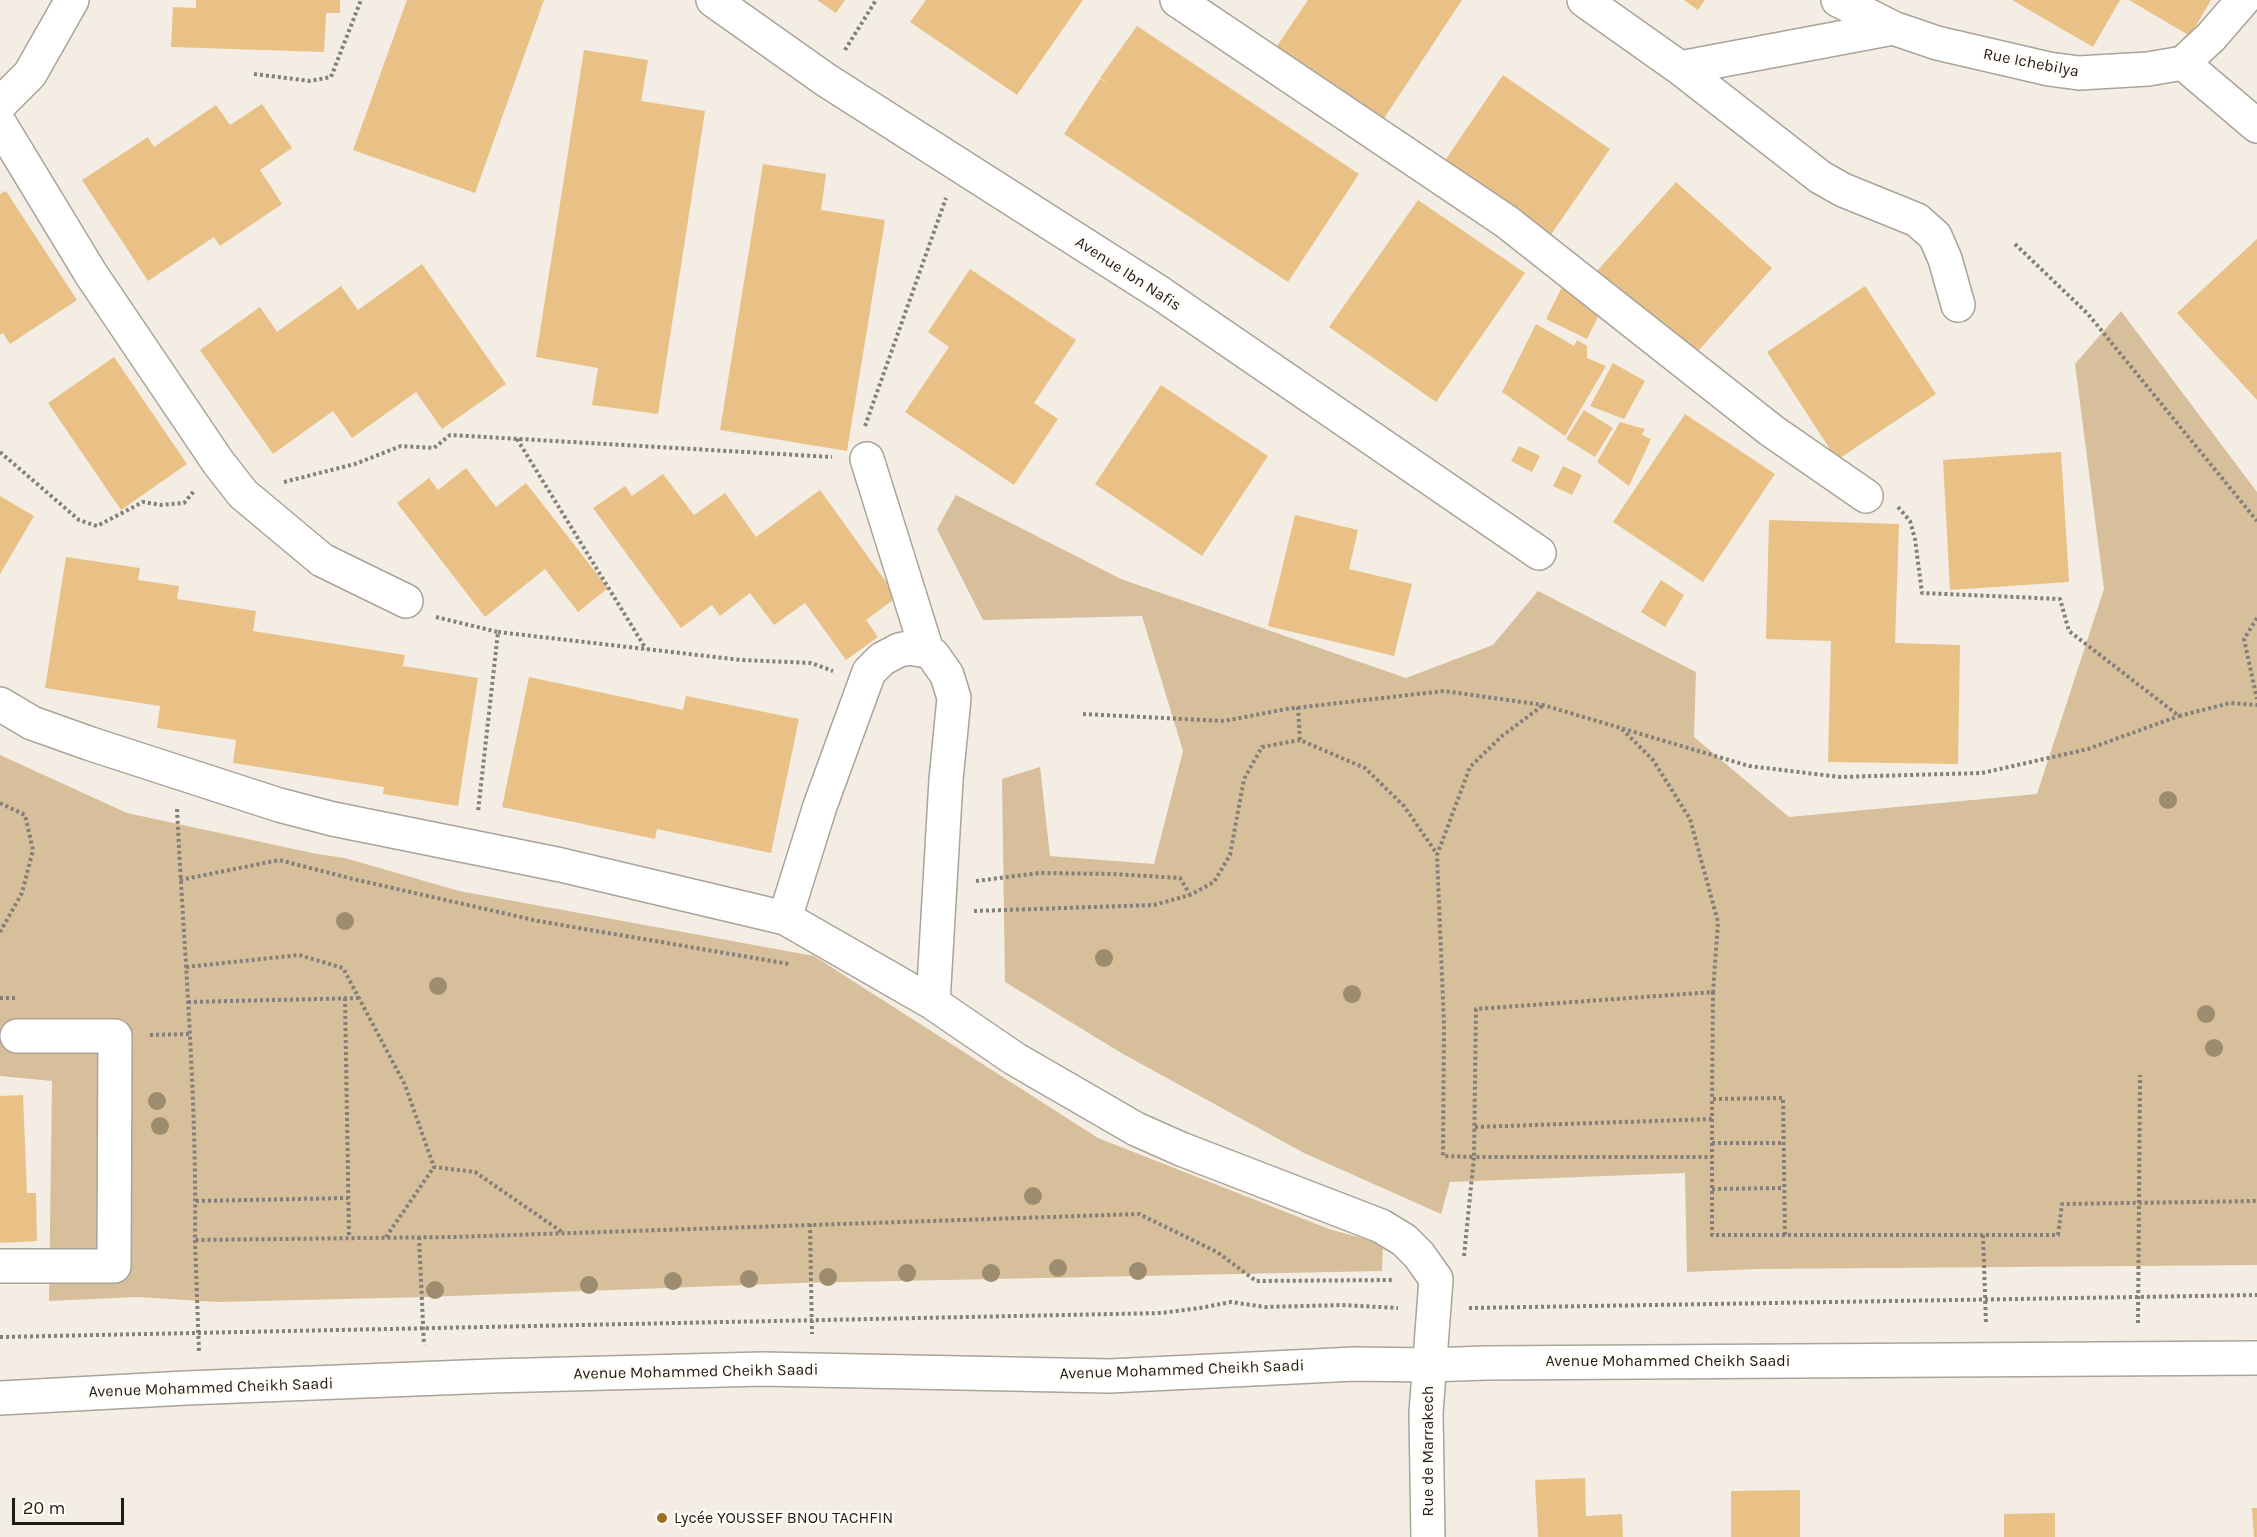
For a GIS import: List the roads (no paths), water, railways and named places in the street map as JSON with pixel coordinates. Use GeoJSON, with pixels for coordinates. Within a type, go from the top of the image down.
{"type":"FeatureCollection","features":[{"type":"Feature","properties":{"kind":"street"},"geometry":{"type":"LineString","coordinates":[[0,104],[30,74],[72,0]]}},
{"type":"Feature","properties":{"kind":"street","name":"Avenue Ibn Nafis"},"geometry":{"type":"LineString","coordinates":[[713,0],[826,80],[1160,294],[1539,553]]}},
{"type":"Feature","properties":{"kind":"street"},"geometry":{"type":"LineString","coordinates":[[1176,0],[1507,222],[1772,431],[1866,496]]}},
{"type":"Feature","properties":{"kind":"street"},"geometry":{"type":"LineString","coordinates":[[1584,0],[1680,68],[1820,177],[1844,190],[1917,220],[1935,236],[1945,259],[1958,305]]}},
{"type":"Feature","properties":{"kind":"street","name":"Rue Ichebilya"},"geometry":{"type":"LineString","coordinates":[[1838,0],[1893,28],[1937,43],[2049,69],[2079,73],[2148,69],[2183,63]]}},
{"type":"Feature","properties":{"kind":"street"},"geometry":{"type":"LineString","coordinates":[[2243,0],[2211,37],[2183,63],[2257,126]]}},
{"type":"Feature","properties":{"kind":"street"},"geometry":{"type":"LineString","coordinates":[[1680,68],[1893,28]]}},
{"type":"Feature","properties":{"kind":"street"},"geometry":{"type":"LineString","coordinates":[[0,124],[91,274],[218,462],[243,494],[322,560],[406,601]]}},
{"type":"Feature","properties":{"kind":"street"},"geometry":{"type":"LineString","coordinates":[[867,459],[927,651]]}},
{"type":"Feature","properties":{"kind":"street"},"geometry":{"type":"LineString","coordinates":[[0,704],[32,723],[175,773],[279,805],[333,819],[561,865],[785,918],[933,1003],[946,780],[954,698],[947,675],[933,655],[927,651],[909,648],[891,654],[869,672],[820,806],[785,918]]}},
{"type":"Feature","properties":{"kind":"street","name":"Rue de Marrakech"},"geometry":{"type":"LineString","coordinates":[[933,1003],[1015,1059],[1136,1129],[1181,1149],[1381,1226],[1404,1240],[1419,1255],[1435,1294],[1426,1413],[1428,1537]]}},
{"type":"Feature","properties":{"kind":"street"},"geometry":{"type":"LineString","coordinates":[[9,1266],[114,1266],[115,1036],[17,1036]]}},
{"type":"Feature","properties":{"kind":"street","name":"Avenue Mohammed Cheikh Saadi"},"geometry":{"type":"LineString","coordinates":[[0,1398],[426,1379],[762,1369],[1110,1376],[1354,1364],[2257,1358]]}},
{"type":"Feature","properties":{"kind":"place","name":"Lycée YOUSSEF BNOU TACHFIN"},"geometry":{"type":"Point","coordinates":[662,1518]}}]}
